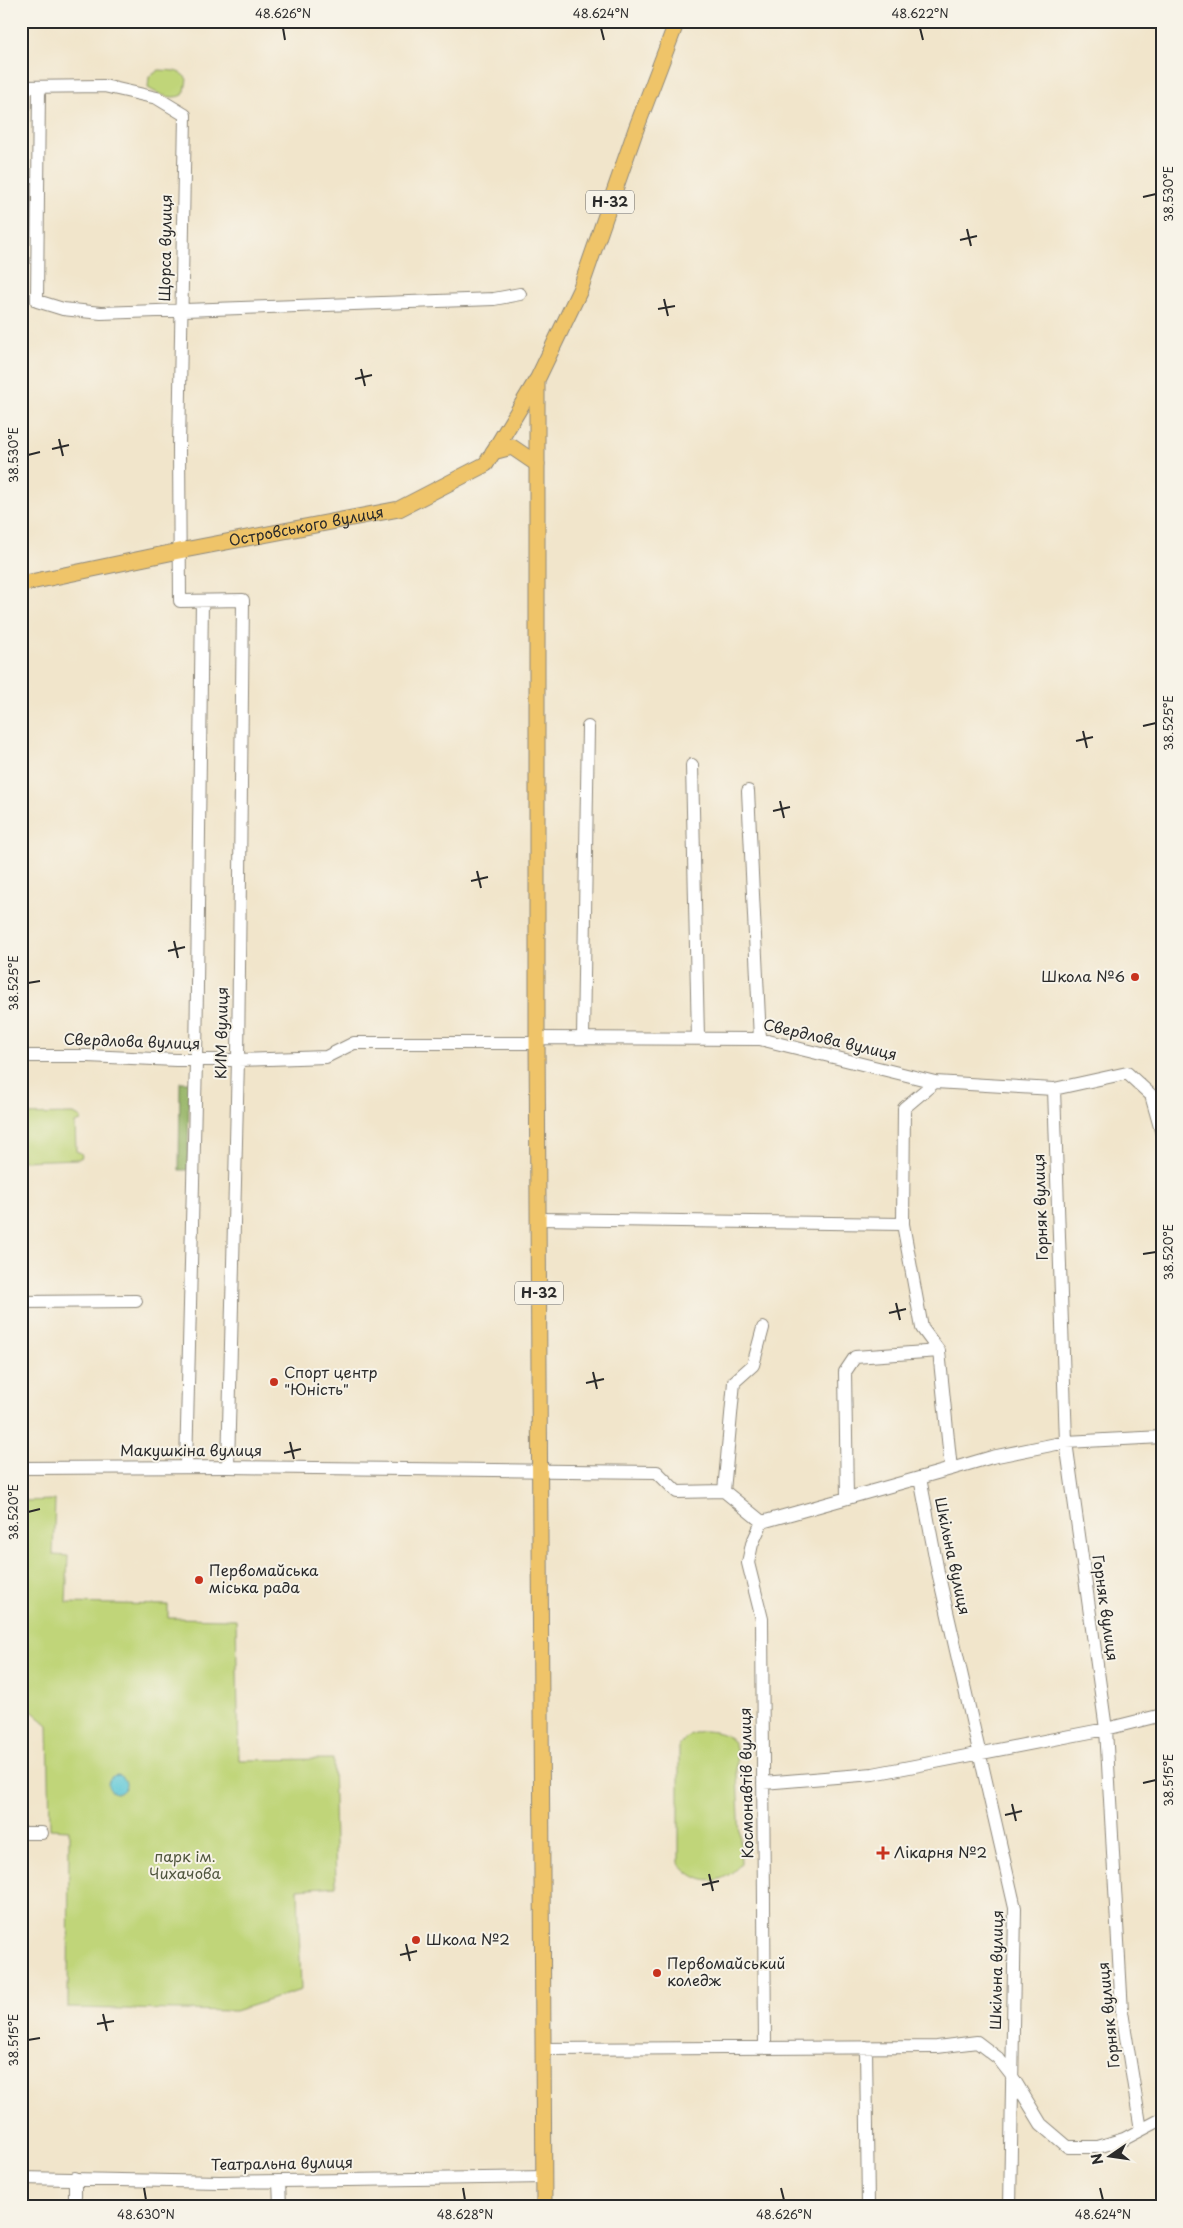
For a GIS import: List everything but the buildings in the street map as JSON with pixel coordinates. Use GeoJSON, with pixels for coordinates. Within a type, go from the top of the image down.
{"type":"FeatureCollection","features":[{"type":"Feature","properties":{"kind":"main road","name":"Н-32"},"geometry":{"type":"LineString","coordinates":[[544,2207],[538,1219],[537,380],[580,290],[636,129],[677,21]]}},
{"type":"Feature","properties":{"kind":"main road","name":"Островського вулиця"},"geometry":{"type":"LineString","coordinates":[[21,584],[179,551],[399,509],[486,464],[537,380]]}},
{"type":"Feature","properties":{"kind":"main road"},"geometry":{"type":"LineString","coordinates":[[493,452],[512,447],[537,464]]}},
{"type":"Feature","properties":{"kind":"street","name":"Щорса вулиця"},"geometry":{"type":"LineString","coordinates":[[21,87],[104,86],[156,98],[185,115],[179,551],[180,601],[202,601]]}},
{"type":"Feature","properties":{"kind":"street"},"geometry":{"type":"LineString","coordinates":[[39,87],[37,301],[63,309],[101,313],[494,300],[520,294]]}},
{"type":"Feature","properties":{"kind":"street","name":"КИМ вулиця"},"geometry":{"type":"LineString","coordinates":[[186,1467],[196,1061],[202,601],[243,600],[238,1060],[228,1467]]}},
{"type":"Feature","properties":{"kind":"street"},"geometry":{"type":"LineString","coordinates":[[583,1038],[588,727]]}},
{"type":"Feature","properties":{"kind":"street"},"geometry":{"type":"LineString","coordinates":[[692,765],[698,1038]]}},
{"type":"Feature","properties":{"kind":"street"},"geometry":{"type":"LineString","coordinates":[[748,791],[760,1039]]}},
{"type":"Feature","properties":{"kind":"street","name":"Свердлова вулиця"},"geometry":{"type":"LineString","coordinates":[[21,1056],[87,1056],[196,1061],[326,1057],[354,1043],[583,1038],[760,1039],[935,1082],[1054,1089],[1127,1072],[1151,1095],[1162,1134]]}},
{"type":"Feature","properties":{"kind":"street"},"geometry":{"type":"LineString","coordinates":[[935,1082],[904,1108],[904,1224],[922,1328],[939,1351],[951,1469]]}},
{"type":"Feature","properties":{"kind":"street","name":"Горняк вулиця"},"geometry":{"type":"LineString","coordinates":[[1054,1089],[1066,1442],[1106,1729],[1122,2012],[1141,2130]]}},
{"type":"Feature","properties":{"kind":"street"},"geometry":{"type":"LineString","coordinates":[[538,1219],[904,1224]]}},
{"type":"Feature","properties":{"kind":"street"},"geometry":{"type":"LineString","coordinates":[[21,1302],[136,1301]]}},
{"type":"Feature","properties":{"kind":"street"},"geometry":{"type":"LineString","coordinates":[[763,1328],[753,1365],[734,1382],[724,1491],[762,1522],[992,1457],[1066,1442],[1162,1437]]}},
{"type":"Feature","properties":{"kind":"street"},"geometry":{"type":"LineString","coordinates":[[847,1498],[844,1372],[855,1357],[939,1351]]}},
{"type":"Feature","properties":{"kind":"street","name":"Макушкіна вулиця"},"geometry":{"type":"LineString","coordinates":[[21,1468],[228,1467],[657,1472],[676,1492],[724,1491]]}},
{"type":"Feature","properties":{"kind":"street","name":"Шкільна вулиця"},"geometry":{"type":"LineString","coordinates":[[920,1478],[938,1572],[1015,1908],[1010,2207]]}},
{"type":"Feature","properties":{"kind":"street","name":"Космонавтів вулиця"},"geometry":{"type":"LineString","coordinates":[[762,1522],[752,1544],[748,1563],[762,1619],[766,2047]]}},
{"type":"Feature","properties":{"kind":"street"},"geometry":{"type":"LineString","coordinates":[[763,1783],[873,1774],[1106,1729],[1162,1715]]}},
{"type":"Feature","properties":{"kind":"street"},"geometry":{"type":"LineString","coordinates":[[21,1833],[42,1833]]}},
{"type":"Feature","properties":{"kind":"street"},"geometry":{"type":"LineString","coordinates":[[542,2048],[937,2047],[977,2042],[998,2058],[1012,2076],[1041,2124],[1068,2146],[1098,2147],[1124,2139],[1162,2119]]}},
{"type":"Feature","properties":{"kind":"street"},"geometry":{"type":"LineString","coordinates":[[866,2047],[868,2207]]}},
{"type":"Feature","properties":{"kind":"street","name":"Театральна вулиця"},"geometry":{"type":"LineString","coordinates":[[21,2178],[220,2182],[544,2177]]}},
{"type":"Feature","properties":{"kind":"street"},"geometry":{"type":"LineString","coordinates":[[75,2178],[75,2207]]}},
{"type":"Feature","properties":{"kind":"street"},"geometry":{"type":"LineString","coordinates":[[279,2181],[280,2207]]}},
{"type":"Feature","properties":{"kind":"green space"},"geometry":{"type":"Polygon","coordinates":[[[159,70],[174,71],[187,79],[183,95],[165,96],[148,88],[149,77],[159,70]]]}},
{"type":"Feature","properties":{"kind":"green space"},"geometry":{"type":"Polygon","coordinates":[[[21,110],[24,110],[22,255],[21,255],[21,110]]]}},
{"type":"Feature","properties":{"kind":"green space"},"geometry":{"type":"Polygon","coordinates":[[[180,1082],[189,1082],[188,1170],[179,1170],[180,1082]]]}},
{"type":"Feature","properties":{"kind":"green space"},"geometry":{"type":"Polygon","coordinates":[[[74,1114],[81,1118],[81,1121],[75,1123],[76,1151],[81,1153],[82,1157],[78,1159],[21,1161],[21,1115],[74,1114]]]}},
{"type":"Feature","properties":{"kind":"green space","name":"парк ім. Чихачова"},"geometry":{"type":"Polygon","coordinates":[[[55,1500],[53,1555],[68,1556],[66,1603],[168,1605],[168,1618],[236,1619],[239,1760],[333,1759],[336,1886],[298,1889],[301,1990],[235,2011],[68,2008],[69,1830],[50,1829],[48,1725],[21,1702],[21,1501],[55,1500]]]}},
{"type":"Feature","properties":{"kind":"green space"},"geometry":{"type":"Polygon","coordinates":[[[701,1731],[717,1732],[727,1736],[731,1739],[736,1749],[741,1864],[726,1876],[710,1881],[694,1876],[679,1863],[679,1745],[689,1735],[701,1731]]]}},
{"type":"Feature","properties":{"kind":"water"},"geometry":{"type":"Polygon","coordinates":[[[117,1775],[125,1780],[126,1784],[121,1792],[117,1793],[109,1788],[108,1784],[113,1776],[117,1775]]]}},
{"type":"Feature","properties":{"kind":"place","name":"Школа №6"},"geometry":{"type":"Point","coordinates":[1135,977]}},
{"type":"Feature","properties":{"kind":"place","name":"Спорт центр \"Юність\""},"geometry":{"type":"Point","coordinates":[274,1382]}},
{"type":"Feature","properties":{"kind":"place","name":"Первомайська міська рада"},"geometry":{"type":"Point","coordinates":[199,1580]}},
{"type":"Feature","properties":{"kind":"place","name":"Лікарня №2"},"geometry":{"type":"Point","coordinates":[883,1853]}},
{"type":"Feature","properties":{"kind":"place","name":"Школа №2"},"geometry":{"type":"Point","coordinates":[416,1940]}},
{"type":"Feature","properties":{"kind":"place","name":"Первомайський коледж"},"geometry":{"type":"Point","coordinates":[657,1973]}}]}
